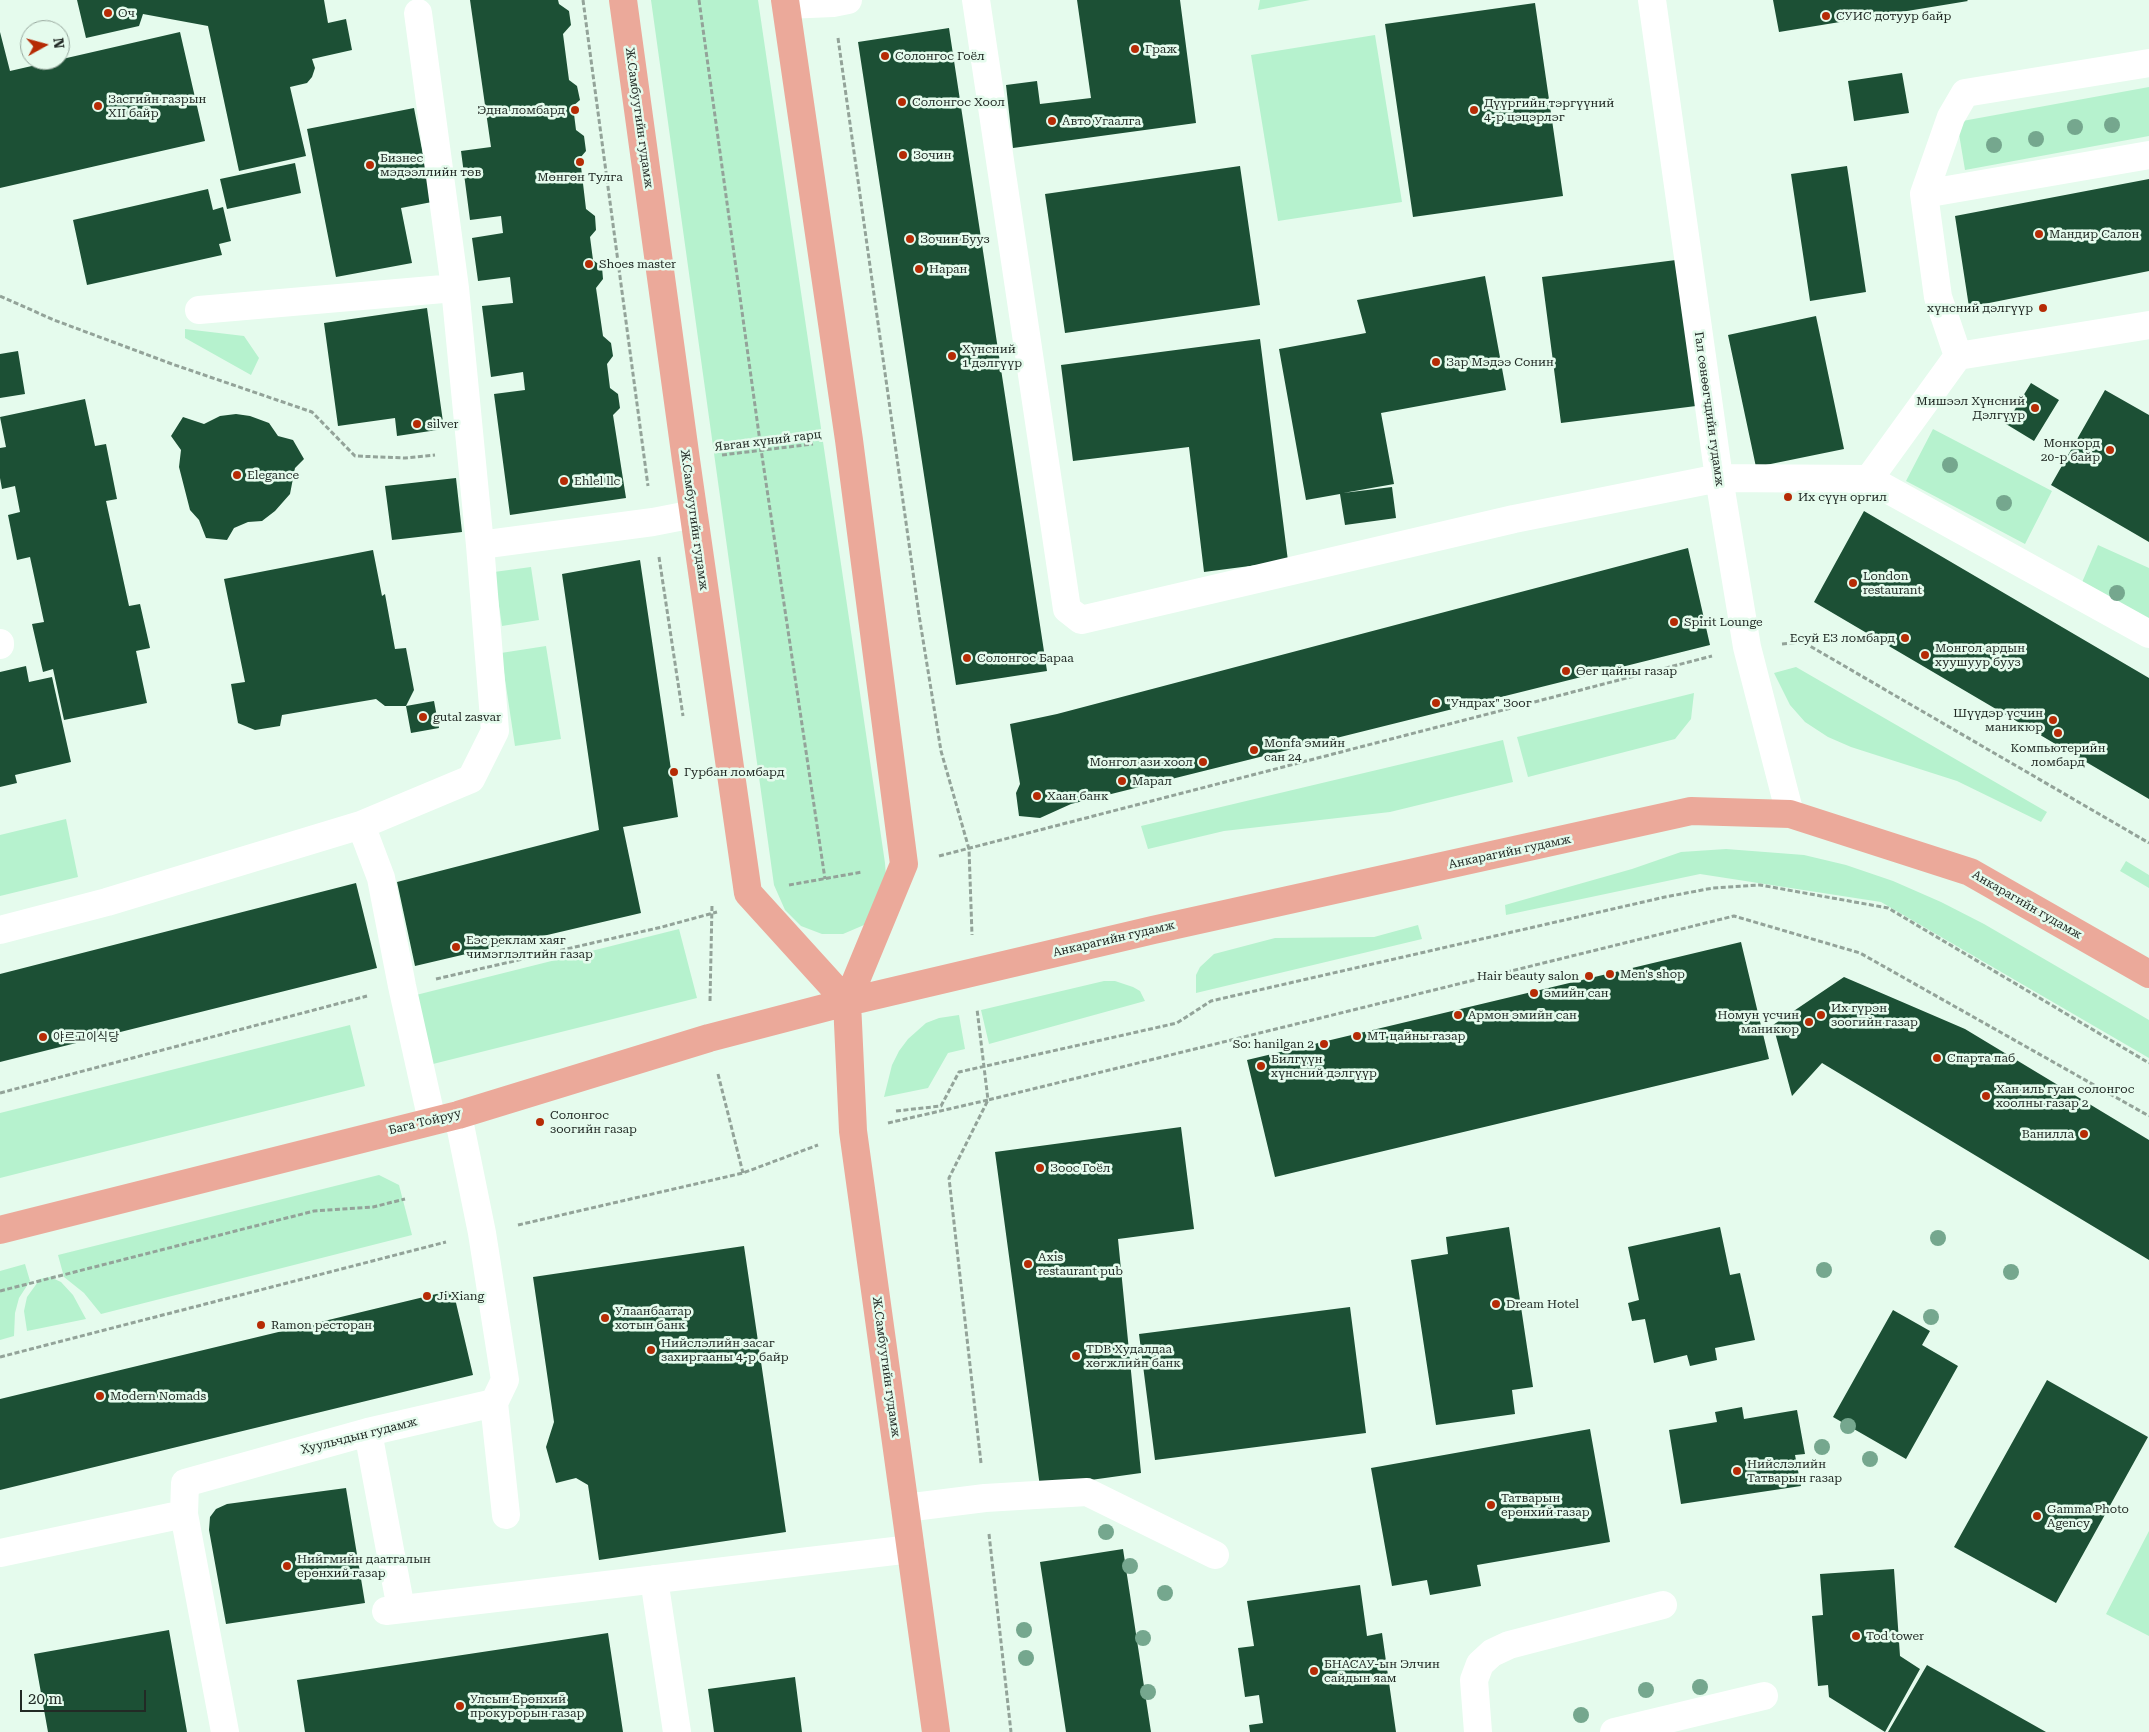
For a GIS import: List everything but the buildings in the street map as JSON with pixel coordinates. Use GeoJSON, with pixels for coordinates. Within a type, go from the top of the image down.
{"type":"FeatureCollection","features":[{"type":"Feature","properties":{"kind":"main road","name":"Ж.Самбуугийн гудамж"},"geometry":{"type":"LineString","coordinates":[[623,0],[748,893]]}},
{"type":"Feature","properties":{"kind":"main road","name":"Ж.Самбуугийн гудамж"},"geometry":{"type":"LineString","coordinates":[[786,3],[849,440],[904,864],[847,1002],[854,1131],[936,1732]]}},
{"type":"Feature","properties":{"kind":"main road","name":"Анкарагийн гудамж"},"geometry":{"type":"LineString","coordinates":[[847,1002],[1173,926],[1691,811],[1790,814],[1970,872],[2149,974]]}},
{"type":"Feature","properties":{"kind":"main road"},"geometry":{"type":"LineString","coordinates":[[748,893],[847,1002]]}},
{"type":"Feature","properties":{"kind":"main road","name":"Бага Тойруу"},"geometry":{"type":"LineString","coordinates":[[0,1230],[432,1121],[709,1038],[847,1002]]}},
{"type":"Feature","properties":{"kind":"street"},"geometry":{"type":"LineString","coordinates":[[976,0],[1066,609],[1081,620],[1514,519],[1719,478],[1869,479],[2149,634]]}},
{"type":"Feature","properties":{"kind":"street","name":"Гал сөнөөгчдийн гудамж"},"geometry":{"type":"LineString","coordinates":[[1652,0],[1719,478],[1747,647],[1790,814]]}},
{"type":"Feature","properties":{"kind":"street"},"geometry":{"type":"LineString","coordinates":[[786,3],[841,1]]}},
{"type":"Feature","properties":{"kind":"street"},"geometry":{"type":"LineString","coordinates":[[0,930],[107,902],[361,825],[471,779],[495,731],[472,451],[455,288],[418,13]]}},
{"type":"Feature","properties":{"kind":"street"},"geometry":{"type":"LineString","coordinates":[[1958,356],[1938,297],[1924,194],[1951,118],[1965,93],[2149,64]]}},
{"type":"Feature","properties":{"kind":"street"},"geometry":{"type":"LineString","coordinates":[[1924,194],[2149,155]]}},
{"type":"Feature","properties":{"kind":"street"},"geometry":{"type":"LineString","coordinates":[[199,310],[455,288]]}},
{"type":"Feature","properties":{"kind":"street"},"geometry":{"type":"LineString","coordinates":[[1869,479],[1958,356],[2149,325]]}},
{"type":"Feature","properties":{"kind":"street"},"geometry":{"type":"LineString","coordinates":[[480,545],[654,522],[694,514]]}},
{"type":"Feature","properties":{"kind":"street"},"geometry":{"type":"LineString","coordinates":[[361,825],[381,878],[402,986],[432,1121]]}},
{"type":"Feature","properties":{"kind":"street"},"geometry":{"type":"LineString","coordinates":[[458,1114],[482,1233],[505,1380],[494,1403],[506,1515]]}},
{"type":"Feature","properties":{"kind":"street","name":"Хуульчдын гудамж"},"geometry":{"type":"LineString","coordinates":[[225,1732],[184,1514],[185,1483],[368,1432],[494,1403]]}},
{"type":"Feature","properties":{"kind":"street"},"geometry":{"type":"LineString","coordinates":[[368,1432],[393,1610],[911,1548]]}},
{"type":"Feature","properties":{"kind":"street"},"geometry":{"type":"LineString","coordinates":[[905,1508],[985,1498],[1087,1492],[1215,1555]]}},
{"type":"Feature","properties":{"kind":"street"},"geometry":{"type":"LineString","coordinates":[[0,1553],[184,1514]]}},
{"type":"Feature","properties":{"kind":"street"},"geometry":{"type":"LineString","coordinates":[[654,1579],[677,1732]]}},
{"type":"Feature","properties":{"kind":"street"},"geometry":{"type":"LineString","coordinates":[[1478,1732],[1474,1680],[1480,1664],[1492,1652],[1509,1645],[1663,1604]]}},
{"type":"Feature","properties":{"kind":"street"},"geometry":{"type":"LineString","coordinates":[[1614,1732],[1764,1696]]}},
{"type":"Feature","properties":{"kind":"path"},"geometry":{"type":"LineString","coordinates":[[583,0],[646,469],[684,718]]}},
{"type":"Feature","properties":{"kind":"path"},"geometry":{"type":"LineString","coordinates":[[698,0],[761,449],[825,879]]}},
{"type":"Feature","properties":{"kind":"path"},"geometry":{"type":"LineString","coordinates":[[841,1],[894,434],[919,615],[941,750],[969,849],[973,972],[988,1100],[949,1178],[1011,1732]]}},
{"type":"Feature","properties":{"kind":"path"},"geometry":{"type":"LineString","coordinates":[[0,296],[54,320],[172,364],[312,412],[356,456],[404,458],[472,451]]}},
{"type":"Feature","properties":{"kind":"path","name":"Явган хүний гарц"},"geometry":{"type":"LineString","coordinates":[[646,469],[686,460],[761,449],[894,434]]}},
{"type":"Feature","properties":{"kind":"path"},"geometry":{"type":"LineString","coordinates":[[0,1093],[402,986],[714,914],[748,893],[904,864],[969,849],[1747,647],[1802,642],[2149,843]]}},
{"type":"Feature","properties":{"kind":"path"},"geometry":{"type":"LineString","coordinates":[[896,1111],[941,1106],[959,1072],[1177,1023],[1211,1001],[1665,897],[1713,888],[1760,885],[1888,908],[2149,1063]]}},
{"type":"Feature","properties":{"kind":"path"},"geometry":{"type":"LineString","coordinates":[[712,904],[714,914]]}},
{"type":"Feature","properties":{"kind":"path"},"geometry":{"type":"LineString","coordinates":[[0,1357],[482,1233],[743,1173],[854,1131],[988,1100],[1734,916],[1860,953],[2149,1116]]}},
{"type":"Feature","properties":{"kind":"path"},"geometry":{"type":"LineString","coordinates":[[0,1292],[314,1211],[374,1207],[405,1200]]}},
{"type":"Feature","properties":{"kind":"green space"},"geometry":{"type":"Polygon","coordinates":[[[651,0],[758,0],[885,863],[886,876],[871,917],[864,925],[843,934],[822,934],[801,926],[785,910],[774,885],[651,0]]]}},
{"type":"Feature","properties":{"kind":"green space"},"geometry":{"type":"Polygon","coordinates":[[[1260,0],[1310,0],[1258,10],[1260,0]]]}},
{"type":"Feature","properties":{"kind":"green space"},"geometry":{"type":"Polygon","coordinates":[[[1375,35],[1402,202],[1278,221],[1251,55],[1375,35]]]}},
{"type":"Feature","properties":{"kind":"green space"},"geometry":{"type":"Polygon","coordinates":[[[2149,87],[2149,136],[1965,170],[1957,122],[2149,87]]]}},
{"type":"Feature","properties":{"kind":"green space"},"geometry":{"type":"Polygon","coordinates":[[[185,329],[244,336],[259,358],[251,375],[185,338],[185,329]]]}},
{"type":"Feature","properties":{"kind":"green space"},"geometry":{"type":"Polygon","coordinates":[[[1933,429],[2052,491],[2025,544],[1906,481],[1933,429]]]}},
{"type":"Feature","properties":{"kind":"green space"},"geometry":{"type":"Polygon","coordinates":[[[2098,545],[2149,568],[2149,626],[2077,594],[2098,545]]]}},
{"type":"Feature","properties":{"kind":"green space"},"geometry":{"type":"Polygon","coordinates":[[[531,567],[539,620],[502,626],[494,572],[531,567]]]}},
{"type":"Feature","properties":{"kind":"green space"},"geometry":{"type":"Polygon","coordinates":[[[546,646],[561,739],[515,746],[501,653],[546,646]]]}},
{"type":"Feature","properties":{"kind":"green space"},"geometry":{"type":"Polygon","coordinates":[[[1796,667],[2047,812],[2041,822],[1957,781],[1851,747],[1828,737],[1805,722],[1790,705],[1774,673],[1796,667]]]}},
{"type":"Feature","properties":{"kind":"green space"},"geometry":{"type":"Polygon","coordinates":[[[1694,693],[1691,719],[1675,739],[1528,777],[1517,737],[1694,693]]]}},
{"type":"Feature","properties":{"kind":"green space"},"geometry":{"type":"Polygon","coordinates":[[[1503,740],[1513,782],[1390,812],[1224,831],[1148,849],[1141,826],[1503,740]]]}},
{"type":"Feature","properties":{"kind":"green space"},"geometry":{"type":"Polygon","coordinates":[[[66,819],[78,877],[0,896],[0,835],[66,819]]]}},
{"type":"Feature","properties":{"kind":"green space"},"geometry":{"type":"Polygon","coordinates":[[[1726,849],[1804,855],[1846,865],[1893,881],[1941,902],[1984,924],[2149,1020],[2149,1058],[1881,902],[1700,874],[1506,915],[1505,905],[1632,869],[1681,852],[1726,849]]]}},
{"type":"Feature","properties":{"kind":"green space"},"geometry":{"type":"Polygon","coordinates":[[[2126,861],[2149,875],[2149,888],[2120,871],[2126,861]]]}},
{"type":"Feature","properties":{"kind":"green space"},"geometry":{"type":"Polygon","coordinates":[[[1418,925],[1422,939],[1196,993],[1196,975],[1200,967],[1214,954],[1275,938],[1374,937],[1418,925]]]}},
{"type":"Feature","properties":{"kind":"green space"},"geometry":{"type":"Polygon","coordinates":[[[679,929],[697,998],[433,1064],[416,995],[679,929]]]}},
{"type":"Feature","properties":{"kind":"green space"},"geometry":{"type":"Polygon","coordinates":[[[1104,981],[1115,981],[1133,987],[1140,991],[1145,1001],[989,1044],[981,1010],[1104,981]]]}},
{"type":"Feature","properties":{"kind":"green space"},"geometry":{"type":"Polygon","coordinates":[[[959,1015],[965,1049],[948,1053],[928,1088],[884,1097],[892,1065],[908,1039],[926,1023],[939,1018],[959,1015]]]}},
{"type":"Feature","properties":{"kind":"green space"},"geometry":{"type":"Polygon","coordinates":[[[350,1025],[365,1086],[0,1178],[0,1113],[350,1025]]]}},
{"type":"Feature","properties":{"kind":"green space"},"geometry":{"type":"Polygon","coordinates":[[[379,1175],[399,1185],[412,1235],[101,1314],[84,1293],[64,1277],[58,1255],[379,1175]]]}},
{"type":"Feature","properties":{"kind":"green space"},"geometry":{"type":"Polygon","coordinates":[[[25,1264],[30,1281],[19,1298],[15,1313],[14,1336],[0,1340],[0,1271],[25,1264]]]}},
{"type":"Feature","properties":{"kind":"green space"},"geometry":{"type":"Polygon","coordinates":[[[50,1277],[61,1282],[73,1295],[86,1319],[27,1331],[24,1311],[27,1297],[40,1279],[50,1277]]]}},
{"type":"Feature","properties":{"kind":"green space"},"geometry":{"type":"Polygon","coordinates":[[[2149,1531],[2149,1636],[2106,1614],[2149,1531]]]}},
{"type":"Feature","properties":{"kind":"place","name":"Оч"},"geometry":{"type":"Point","coordinates":[108,13]}},
{"type":"Feature","properties":{"kind":"place","name":"СУИС дотуур байр"},"geometry":{"type":"Point","coordinates":[1826,16]}},
{"type":"Feature","properties":{"kind":"place","name":"Граж"},"geometry":{"type":"Point","coordinates":[1135,49]}},
{"type":"Feature","properties":{"kind":"place","name":"Солонгос Гоёл"},"geometry":{"type":"Point","coordinates":[885,56]}},
{"type":"Feature","properties":{"kind":"place","name":"Солонгос Хоол"},"geometry":{"type":"Point","coordinates":[902,102]}},
{"type":"Feature","properties":{"kind":"place","name":"Засгийн газрын XII байр"},"geometry":{"type":"Point","coordinates":[98,106]}},
{"type":"Feature","properties":{"kind":"place","name":"Эдна ломбард"},"geometry":{"type":"Point","coordinates":[575,110]}},
{"type":"Feature","properties":{"kind":"place","name":"Дүүргийн тэргүүний 4-р цэцэрлэг"},"geometry":{"type":"Point","coordinates":[1474,110]}},
{"type":"Feature","properties":{"kind":"place","name":"Авто Угаалга"},"geometry":{"type":"Point","coordinates":[1052,121]}},
{"type":"Feature","properties":{"kind":"place","name":"Зочин"},"geometry":{"type":"Point","coordinates":[903,155]}},
{"type":"Feature","properties":{"kind":"place","name":"Мөнгөн Тулга"},"geometry":{"type":"Point","coordinates":[580,162]}},
{"type":"Feature","properties":{"kind":"place","name":"Бизнес мэдээллийн төв"},"geometry":{"type":"Point","coordinates":[370,165]}},
{"type":"Feature","properties":{"kind":"place","name":"Мандир Салон"},"geometry":{"type":"Point","coordinates":[2039,234]}},
{"type":"Feature","properties":{"kind":"place","name":"Зочин Бууз"},"geometry":{"type":"Point","coordinates":[910,239]}},
{"type":"Feature","properties":{"kind":"place","name":"Shoes master"},"geometry":{"type":"Point","coordinates":[589,264]}},
{"type":"Feature","properties":{"kind":"place","name":"Наран"},"geometry":{"type":"Point","coordinates":[919,269]}},
{"type":"Feature","properties":{"kind":"place","name":"хүнсний дэлгүүр"},"geometry":{"type":"Point","coordinates":[2043,308]}},
{"type":"Feature","properties":{"kind":"place","name":"Хүнсний 1 дэлгүүр"},"geometry":{"type":"Point","coordinates":[952,356]}},
{"type":"Feature","properties":{"kind":"place","name":"Зар Мэдээ Сонин"},"geometry":{"type":"Point","coordinates":[1436,362]}},
{"type":"Feature","properties":{"kind":"place","name":"Мишээл Хүнсний Дэлгүүр"},"geometry":{"type":"Point","coordinates":[2035,408]}},
{"type":"Feature","properties":{"kind":"place","name":"silver"},"geometry":{"type":"Point","coordinates":[417,424]}},
{"type":"Feature","properties":{"kind":"place","name":"Монкорд 20-р байр"},"geometry":{"type":"Point","coordinates":[2110,450]}},
{"type":"Feature","properties":{"kind":"place","name":"Elegance"},"geometry":{"type":"Point","coordinates":[237,475]}},
{"type":"Feature","properties":{"kind":"place","name":"Ehlel llc"},"geometry":{"type":"Point","coordinates":[564,481]}},
{"type":"Feature","properties":{"kind":"place","name":"Их сүүн оргил"},"geometry":{"type":"Point","coordinates":[1788,497]}},
{"type":"Feature","properties":{"kind":"place","name":"London restaurant"},"geometry":{"type":"Point","coordinates":[1853,583]}},
{"type":"Feature","properties":{"kind":"place","name":"Spirit Lounge"},"geometry":{"type":"Point","coordinates":[1674,622]}},
{"type":"Feature","properties":{"kind":"place","name":"Есуй ЕЗ ломбард"},"geometry":{"type":"Point","coordinates":[1905,638]}},
{"type":"Feature","properties":{"kind":"place","name":"Монгол ардын хуушуур бууз"},"geometry":{"type":"Point","coordinates":[1925,655]}},
{"type":"Feature","properties":{"kind":"place","name":"Солонгос Бараа"},"geometry":{"type":"Point","coordinates":[967,658]}},
{"type":"Feature","properties":{"kind":"place","name":"Өег цайны газар"},"geometry":{"type":"Point","coordinates":[1566,671]}},
{"type":"Feature","properties":{"kind":"place","name":"\"Ундрах\" Зоог"},"geometry":{"type":"Point","coordinates":[1436,703]}},
{"type":"Feature","properties":{"kind":"place","name":"gutal zasvar"},"geometry":{"type":"Point","coordinates":[423,717]}},
{"type":"Feature","properties":{"kind":"place","name":"Шүүдэр үсчин маникюр"},"geometry":{"type":"Point","coordinates":[2053,720]}},
{"type":"Feature","properties":{"kind":"place","name":"Компьютерийн ломбард"},"geometry":{"type":"Point","coordinates":[2058,733]}},
{"type":"Feature","properties":{"kind":"place","name":"Monfa эмийн сан 24"},"geometry":{"type":"Point","coordinates":[1254,750]}},
{"type":"Feature","properties":{"kind":"place","name":"Монгол ази хоол"},"geometry":{"type":"Point","coordinates":[1203,762]}},
{"type":"Feature","properties":{"kind":"place","name":"Гурбан ломбард"},"geometry":{"type":"Point","coordinates":[674,772]}},
{"type":"Feature","properties":{"kind":"place","name":"Марал"},"geometry":{"type":"Point","coordinates":[1122,781]}},
{"type":"Feature","properties":{"kind":"place","name":"Хаан банк"},"geometry":{"type":"Point","coordinates":[1037,796]}},
{"type":"Feature","properties":{"kind":"place","name":"Еэс реклам хаяг чимэглэлтийн газар"},"geometry":{"type":"Point","coordinates":[456,947]}},
{"type":"Feature","properties":{"kind":"place","name":"Men's shop"},"geometry":{"type":"Point","coordinates":[1610,974]}},
{"type":"Feature","properties":{"kind":"place","name":"Hair beauty salon"},"geometry":{"type":"Point","coordinates":[1589,976]}},
{"type":"Feature","properties":{"kind":"place","name":"эмийн сан"},"geometry":{"type":"Point","coordinates":[1534,993]}},
{"type":"Feature","properties":{"kind":"place","name":"Армон эмийн сан"},"geometry":{"type":"Point","coordinates":[1458,1015]}},
{"type":"Feature","properties":{"kind":"place","name":"Их гүрэн зоогийн газар"},"geometry":{"type":"Point","coordinates":[1821,1015]}},
{"type":"Feature","properties":{"kind":"place","name":"Номун үсчин маникюр"},"geometry":{"type":"Point","coordinates":[1809,1022]}},
{"type":"Feature","properties":{"kind":"place","name":"МТ цайны газар"},"geometry":{"type":"Point","coordinates":[1357,1036]}},
{"type":"Feature","properties":{"kind":"place","name":"야르고이식당"},"geometry":{"type":"Point","coordinates":[43,1037]}},
{"type":"Feature","properties":{"kind":"place","name":"So: hanilgan 2"},"geometry":{"type":"Point","coordinates":[1324,1044]}},
{"type":"Feature","properties":{"kind":"place","name":"Спарта паб"},"geometry":{"type":"Point","coordinates":[1937,1058]}},
{"type":"Feature","properties":{"kind":"place","name":"Билгүүн хүнсний дэлгүүр"},"geometry":{"type":"Point","coordinates":[1261,1066]}},
{"type":"Feature","properties":{"kind":"place","name":"Хан иль гуан солонгос хоолны газар 2"},"geometry":{"type":"Point","coordinates":[1986,1096]}},
{"type":"Feature","properties":{"kind":"place","name":"Солонгос зоогийн газар"},"geometry":{"type":"Point","coordinates":[540,1122]}},
{"type":"Feature","properties":{"kind":"place","name":"Ванилла"},"geometry":{"type":"Point","coordinates":[2084,1134]}},
{"type":"Feature","properties":{"kind":"place","name":"Зоос Гоёл"},"geometry":{"type":"Point","coordinates":[1040,1168]}},
{"type":"Feature","properties":{"kind":"place","name":"Axis restaurant pub"},"geometry":{"type":"Point","coordinates":[1028,1264]}},
{"type":"Feature","properties":{"kind":"place","name":"Ji Xiang"},"geometry":{"type":"Point","coordinates":[427,1296]}},
{"type":"Feature","properties":{"kind":"place","name":"Dream Hotel"},"geometry":{"type":"Point","coordinates":[1496,1304]}},
{"type":"Feature","properties":{"kind":"place","name":"Улаанбаатар хотын банк"},"geometry":{"type":"Point","coordinates":[605,1318]}},
{"type":"Feature","properties":{"kind":"place","name":"Ramon ресторан"},"geometry":{"type":"Point","coordinates":[261,1325]}},
{"type":"Feature","properties":{"kind":"place","name":"Нийслэлийн засаг захиргааны 4-р байр"},"geometry":{"type":"Point","coordinates":[651,1350]}},
{"type":"Feature","properties":{"kind":"place","name":"TDB Худалдаа хөгжлийн банк"},"geometry":{"type":"Point","coordinates":[1076,1356]}},
{"type":"Feature","properties":{"kind":"place","name":"Modern Nomads"},"geometry":{"type":"Point","coordinates":[100,1396]}},
{"type":"Feature","properties":{"kind":"place","name":"Нийслэлийн Татварын газар"},"geometry":{"type":"Point","coordinates":[1737,1471]}},
{"type":"Feature","properties":{"kind":"place","name":"Татварын ерөнхий газар"},"geometry":{"type":"Point","coordinates":[1491,1505]}},
{"type":"Feature","properties":{"kind":"place","name":"Gamma Photo Agency"},"geometry":{"type":"Point","coordinates":[2037,1516]}},
{"type":"Feature","properties":{"kind":"place","name":"Нийгмийн даатгалын ерөнхий газар"},"geometry":{"type":"Point","coordinates":[287,1566]}},
{"type":"Feature","properties":{"kind":"place","name":"Tod tower"},"geometry":{"type":"Point","coordinates":[1856,1636]}},
{"type":"Feature","properties":{"kind":"place","name":"БНАСАУ-ын Элчин сайдын яам"},"geometry":{"type":"Point","coordinates":[1314,1671]}},
{"type":"Feature","properties":{"kind":"place","name":"Улсын Ерөнхий прокурорын газар"},"geometry":{"type":"Point","coordinates":[460,1706]}}]}
